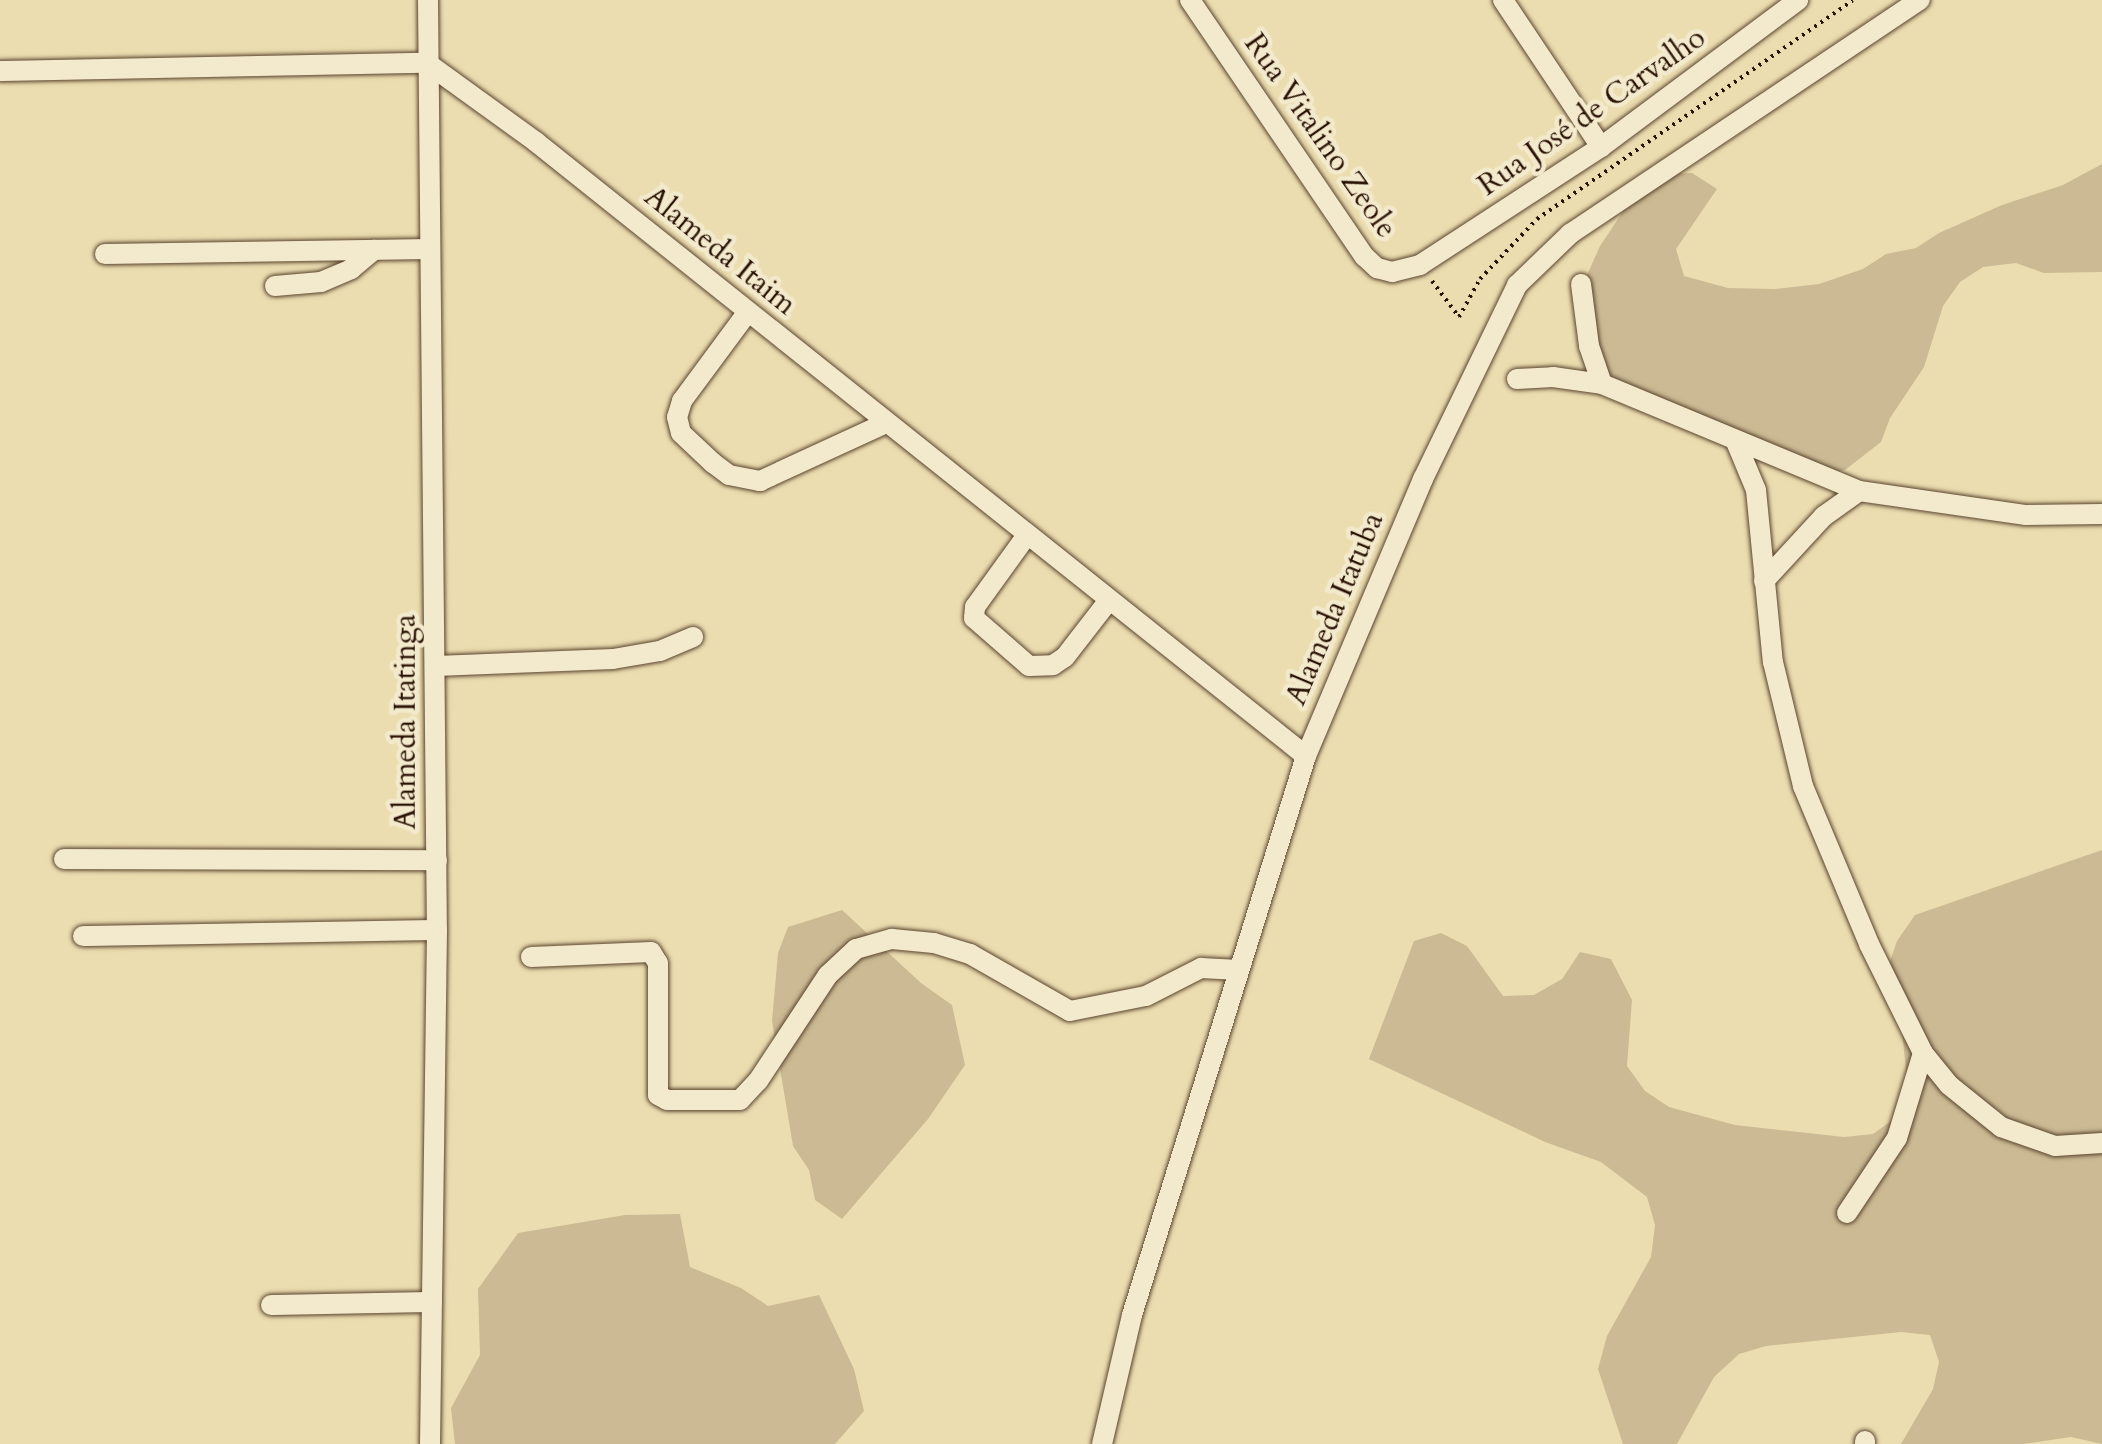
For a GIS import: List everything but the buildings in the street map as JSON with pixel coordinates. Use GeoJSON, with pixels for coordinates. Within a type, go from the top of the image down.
{"type":"FeatureCollection","features":[{"type":"Feature","properties":{"kind":"street","name":"Alameda Itatinga"},"geometry":{"type":"LineString","coordinates":[[428,0],[437,930],[430,1444]]}},
{"type":"Feature","properties":{"kind":"street","name":"Rua Vitalino Zeole"},"geometry":{"type":"LineString","coordinates":[[1190,0],[1364,256],[1377,268],[1392,272],[1420,265]]}},
{"type":"Feature","properties":{"kind":"street"},"geometry":{"type":"LineString","coordinates":[[1503,0],[1602,148]]}},
{"type":"Feature","properties":{"kind":"street","name":"Alameda Itatuba"},"geometry":{"type":"LineString","coordinates":[[1102,1444],[1132,1315],[1306,756],[1423,479],[1517,285],[1570,234],[1920,0]]}},
{"type":"Feature","properties":{"kind":"street","name":"Rua José de Carvalho"},"geometry":{"type":"LineString","coordinates":[[1420,265],[1602,148],[1797,2]]}},
{"type":"Feature","properties":{"kind":"street"},"geometry":{"type":"LineString","coordinates":[[0,71],[427,63]]}},
{"type":"Feature","properties":{"kind":"street","name":"Alameda Itaim"},"geometry":{"type":"LineString","coordinates":[[427,63],[536,142],[1306,756]]}},
{"type":"Feature","properties":{"kind":"street"},"geometry":{"type":"LineString","coordinates":[[104,254],[430,248]]}},
{"type":"Feature","properties":{"kind":"street"},"geometry":{"type":"LineString","coordinates":[[275,286],[321,282],[351,268],[374,250]]}},
{"type":"Feature","properties":{"kind":"street"},"geometry":{"type":"LineString","coordinates":[[1581,284],[1589,346],[1602,384]]}},
{"type":"Feature","properties":{"kind":"street"},"geometry":{"type":"LineString","coordinates":[[747,313],[682,400],[677,417],[681,433],[713,464],[729,475],[760,481],[886,423]]}},
{"type":"Feature","properties":{"kind":"street"},"geometry":{"type":"LineString","coordinates":[[1517,379],[1553,377],[1602,384],[1858,491],[2026,515],[2102,514]]}},
{"type":"Feature","properties":{"kind":"street"},"geometry":{"type":"LineString","coordinates":[[1736,442],[1756,490],[1784,722],[1803,786],[1869,944],[1923,1053],[1949,1085],[2001,1127],[2055,1146],[2099,1145]]}},
{"type":"Feature","properties":{"kind":"street"},"geometry":{"type":"LineString","coordinates":[[1764,581],[1824,516],[1858,491]]}},
{"type":"Feature","properties":{"kind":"street"},"geometry":{"type":"LineString","coordinates":[[1027,535],[975,606],[974,618],[1030,666],[1053,665],[1064,657],[1109,600]]}},
{"type":"Feature","properties":{"kind":"street"},"geometry":{"type":"LineString","coordinates":[[436,666],[613,659],[660,651],[693,638]]}},
{"type":"Feature","properties":{"kind":"street"},"geometry":{"type":"LineString","coordinates":[[64,859],[436,860]]}},
{"type":"Feature","properties":{"kind":"street"},"geometry":{"type":"LineString","coordinates":[[83,936],[437,930]]}},
{"type":"Feature","properties":{"kind":"street"},"geometry":{"type":"LineString","coordinates":[[530,957],[650,952],[658,963],[658,1095],[667,1100],[740,1100],[758,1081],[828,976],[856,950],[892,939],[934,943],[970,954],[1070,1012],[1146,996],[1201,968],[1240,970]]}},
{"type":"Feature","properties":{"kind":"street"},"geometry":{"type":"LineString","coordinates":[[1847,1213],[1896,1138],[1923,1053]]}},
{"type":"Feature","properties":{"kind":"street"},"geometry":{"type":"LineString","coordinates":[[271,1304],[432,1302]]}},
{"type":"Feature","properties":{"kind":"path"},"geometry":{"type":"LineString","coordinates":[[1420,265],[1459,317],[1480,279],[1536,219],[1853,0]]}},
{"type":"Feature","properties":{"kind":"shaded area"},"geometry":{"type":"Polygon","coordinates":[[[2102,164],[2102,272],[2044,273],[2016,263],[1983,267],[1960,282],[1943,306],[1924,367],[1890,418],[1881,442],[1845,470],[1814,476],[1761,462],[1676,425],[1602,371],[1578,295],[1600,246],[1636,192],[1661,174],[1692,173],[1717,189],[1676,249],[1684,276],[1728,288],[1775,289],[1819,284],[1863,269],[1886,254],[1916,248],[1939,233],[2002,205],[2063,185],[2102,164]]]}},
{"type":"Feature","properties":{"kind":"shaded area"},"geometry":{"type":"Polygon","coordinates":[[[2102,850],[2102,1444],[2071,1437],[2023,1444],[1901,1444],[1933,1389],[1939,1362],[1930,1335],[1901,1332],[1766,1346],[1739,1354],[1714,1377],[1677,1444],[1623,1444],[1598,1369],[1607,1336],[1651,1257],[1655,1225],[1647,1197],[1601,1162],[1545,1142],[1369,1059],[1414,941],[1441,933],[1467,946],[1503,996],[1534,995],[1562,979],[1580,952],[1611,959],[1632,1000],[1627,1066],[1645,1091],[1669,1107],[1735,1125],[1844,1137],[1873,1134],[1898,1116],[1908,1088],[1902,1032],[1887,970],[1897,941],[1915,915],[2102,850]]]}},
{"type":"Feature","properties":{"kind":"shaded area"},"geometry":{"type":"Polygon","coordinates":[[[842,910],[921,983],[952,1005],[965,1065],[928,1119],[842,1219],[815,1200],[809,1170],[793,1146],[772,1021],[778,953],[788,927],[842,910]]]}},
{"type":"Feature","properties":{"kind":"shaded area"},"geometry":{"type":"Polygon","coordinates":[[[680,1214],[690,1267],[741,1288],[768,1306],[819,1295],[854,1369],[864,1411],[835,1444],[455,1444],[451,1408],[480,1355],[478,1289],[518,1233],[625,1215],[680,1214]]]}}]}
